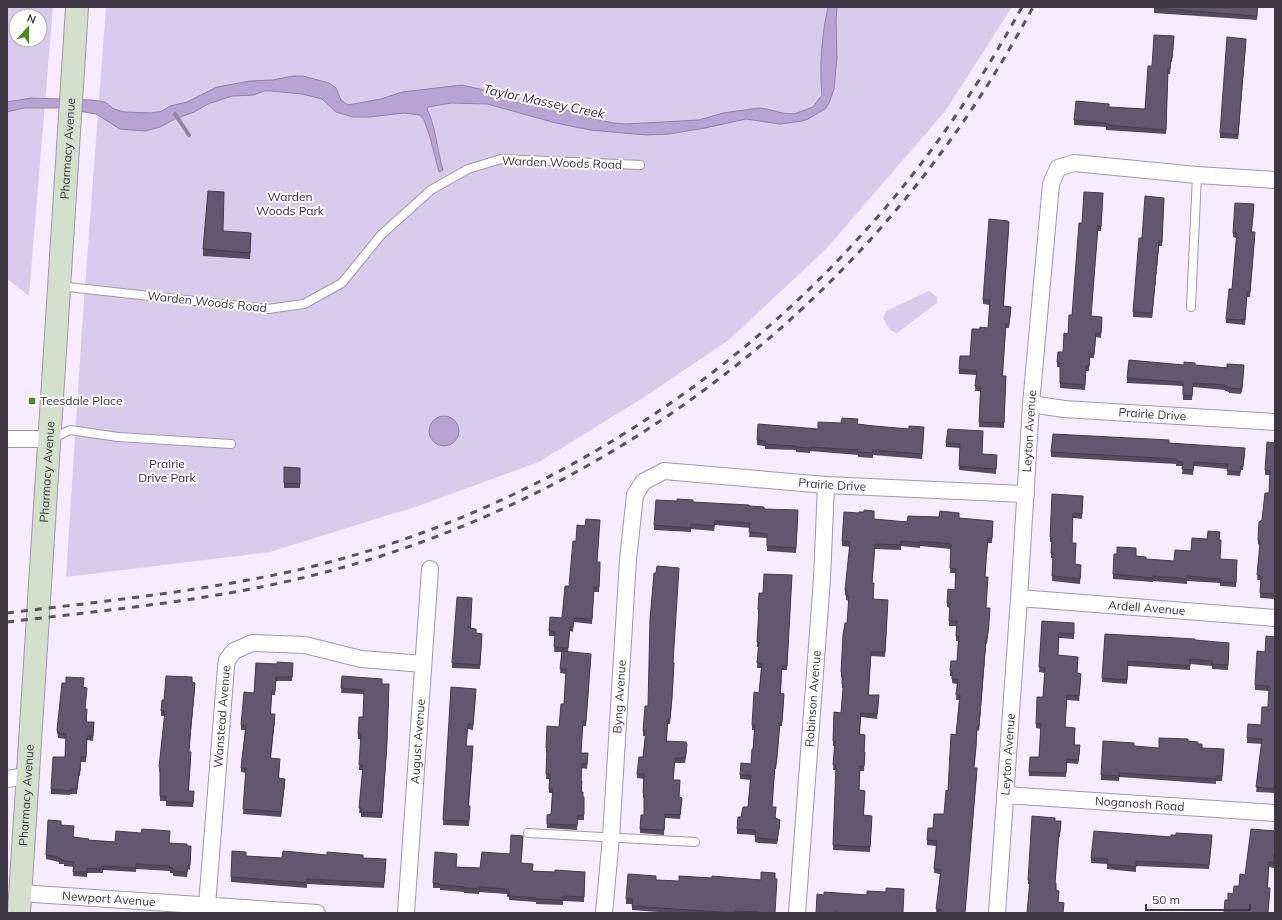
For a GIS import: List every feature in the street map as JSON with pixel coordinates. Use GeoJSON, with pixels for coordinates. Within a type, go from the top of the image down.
{"type":"FeatureCollection","features":[{"type":"Feature","properties":{"kind":"street","name":"Pharmacy Avenue"},"geometry":{"type":"LineString","coordinates":[[20,903],[17,778],[50,439],[58,286],[77,7]]}},
{"type":"Feature","properties":{"kind":"street","name":"Leyton Avenue"},"geometry":{"type":"LineString","coordinates":[[997,913],[1031,404],[1051,184],[1058,168],[1074,162],[1197,175],[1275,180]]}},
{"type":"Feature","properties":{"kind":"street","name":"Prairie Drive"},"geometry":{"type":"LineString","coordinates":[[1031,404],[1064,409],[1275,422]]}},
{"type":"Feature","properties":{"kind":"street"},"geometry":{"type":"LineString","coordinates":[[7,439],[50,439]]}},
{"type":"Feature","properties":{"kind":"street","name":"Prairie Drive"},"geometry":{"type":"LineString","coordinates":[[642,482],[664,470],[826,485],[1026,494]]}},
{"type":"Feature","properties":{"kind":"street","name":"Byng Avenue"},"geometry":{"type":"LineString","coordinates":[[604,913],[611,836],[628,560],[635,495],[642,482]]}},
{"type":"Feature","properties":{"kind":"street","name":"Robinson Avenue"},"geometry":{"type":"LineString","coordinates":[[797,913],[822,579],[826,485]]}},
{"type":"Feature","properties":{"kind":"street","name":"August Avenue"},"geometry":{"type":"LineString","coordinates":[[406,913],[430,569]]}},
{"type":"Feature","properties":{"kind":"street","name":"Ardell Avenue"},"geometry":{"type":"LineString","coordinates":[[1019,598],[1275,618]]}},
{"type":"Feature","properties":{"kind":"street","name":"Wanstead Avenue"},"geometry":{"type":"LineString","coordinates":[[207,906],[226,667],[227,660],[234,651],[252,643],[305,645],[361,659],[423,664]]}},
{"type":"Feature","properties":{"kind":"street","name":"Noganosh Road"},"geometry":{"type":"LineString","coordinates":[[1005,795],[1275,813]]}},
{"type":"Feature","properties":{"kind":"street","name":"Newport Avenue"},"geometry":{"type":"LineString","coordinates":[[20,903],[207,906],[317,913]]}},
{"type":"Feature","properties":{"kind":"lane","name":"Warden Woods Road"},"geometry":{"type":"LineString","coordinates":[[58,286],[268,309],[304,304],[342,283],[381,235],[431,190],[468,169],[501,159],[640,165]]}},
{"type":"Feature","properties":{"kind":"lane"},"geometry":{"type":"LineString","coordinates":[[1191,307],[1197,175]]}},
{"type":"Feature","properties":{"kind":"lane"},"geometry":{"type":"LineString","coordinates":[[50,439],[70,430],[118,437],[231,444]]}},
{"type":"Feature","properties":{"kind":"lane"},"geometry":{"type":"LineString","coordinates":[[528,833],[611,836],[695,842]]}},
{"type":"Feature","properties":{"kind":"green space"},"geometry":{"type":"Polygon","coordinates":[[[7,7],[53,7],[29,296],[7,279],[7,7]]]}},
{"type":"Feature","properties":{"kind":"green space","name":"Warden Woods Park"},"geometry":{"type":"Polygon","coordinates":[[[106,7],[1012,7],[946,110],[827,248],[730,339],[646,396],[539,462],[421,505],[270,552],[66,577],[83,313],[106,7]]]}},
{"type":"Feature","properties":{"kind":"green space"},"geometry":{"type":"Polygon","coordinates":[[[929,291],[937,297],[937,303],[897,333],[890,330],[883,318],[886,311],[929,291]]]}},
{"type":"Feature","properties":{"kind":"shaded area"},"geometry":{"type":"Polygon","coordinates":[[[828,7],[837,7],[837,57],[834,89],[825,109],[808,119],[780,124],[746,119],[669,134],[646,135],[590,130],[556,123],[487,104],[451,103],[428,107],[427,109],[432,123],[443,170],[439,172],[430,137],[424,120],[420,115],[404,113],[369,117],[353,117],[336,112],[322,99],[302,94],[264,91],[254,95],[232,96],[208,104],[160,127],[145,131],[120,129],[96,114],[61,108],[24,108],[7,112],[7,102],[31,98],[92,100],[105,102],[114,109],[125,112],[151,113],[162,111],[170,106],[187,102],[217,87],[250,81],[303,76],[329,83],[336,88],[341,100],[348,105],[381,99],[402,92],[462,85],[497,93],[521,104],[546,103],[587,117],[613,123],[626,124],[699,120],[723,113],[759,108],[794,114],[813,107],[822,95],[822,51],[828,7]]]}},
{"type":"Feature","properties":{"kind":"shaded area"},"geometry":{"type":"Polygon","coordinates":[[[444,416],[455,420],[459,431],[455,442],[444,446],[433,442],[429,431],[433,420],[444,416]]]}},
{"type":"Feature","properties":{"kind":"building"},"geometry":{"type":"Polygon","coordinates":[[[1257,7],[1257,16],[1154,8],[1257,7]]]}},
{"type":"Feature","properties":{"kind":"building"},"geometry":{"type":"Polygon","coordinates":[[[1154,35],[1174,36],[1170,69],[1168,69],[1166,130],[1106,125],[1106,123],[1074,120],[1076,101],[1109,104],[1109,107],[1145,109],[1148,66],[1152,66],[1154,35]]]}},
{"type":"Feature","properties":{"kind":"building"},"geometry":{"type":"Polygon","coordinates":[[[1227,37],[1246,39],[1238,135],[1220,133],[1227,37]]]}},
{"type":"Feature","properties":{"kind":"building"},"geometry":{"type":"Polygon","coordinates":[[[208,191],[224,192],[223,231],[251,233],[250,253],[203,249],[208,191]]]}},
{"type":"Feature","properties":{"kind":"building"},"geometry":{"type":"Polygon","coordinates":[[[1084,192],[1103,193],[1101,227],[1098,226],[1091,316],[1102,317],[1101,333],[1096,333],[1094,354],[1090,353],[1089,366],[1086,366],[1085,385],[1060,383],[1060,363],[1057,362],[1058,352],[1063,352],[1064,333],[1068,334],[1069,315],[1072,315],[1079,223],[1082,223],[1084,192]]]}},
{"type":"Feature","properties":{"kind":"building"},"geometry":{"type":"Polygon","coordinates":[[[1145,196],[1164,198],[1162,242],[1159,241],[1152,313],[1133,312],[1139,238],[1142,238],[1145,196]]]}},
{"type":"Feature","properties":{"kind":"building"},"geometry":{"type":"Polygon","coordinates":[[[1235,203],[1254,204],[1251,232],[1255,232],[1250,292],[1247,292],[1245,320],[1226,319],[1229,289],[1232,289],[1237,233],[1233,233],[1235,203]]]}},
{"type":"Feature","properties":{"kind":"building"},"geometry":{"type":"Polygon","coordinates":[[[989,219],[1009,222],[1003,306],[1011,307],[1009,324],[1006,324],[1002,376],[1006,376],[1004,423],[979,422],[981,387],[975,386],[977,371],[959,369],[960,356],[970,356],[972,329],[980,329],[980,327],[988,328],[990,300],[983,300],[989,219]]]}},
{"type":"Feature","properties":{"kind":"building"},"geometry":{"type":"Polygon","coordinates":[[[1129,360],[1184,365],[1184,362],[1195,363],[1195,365],[1227,368],[1227,364],[1244,365],[1242,388],[1229,388],[1225,387],[1225,385],[1193,383],[1192,396],[1183,395],[1183,382],[1127,378],[1129,360]]]}},
{"type":"Feature","properties":{"kind":"building"},"geometry":{"type":"Polygon","coordinates":[[[842,418],[858,419],[857,424],[874,426],[909,429],[909,426],[924,427],[922,454],[873,450],[873,453],[858,452],[858,450],[796,447],[765,444],[765,441],[757,440],[758,424],[818,429],[818,422],[841,423],[842,418]]]}},
{"type":"Feature","properties":{"kind":"building"},"geometry":{"type":"Polygon","coordinates":[[[948,429],[983,431],[982,454],[997,455],[996,469],[959,466],[960,444],[946,443],[948,429]]]}},
{"type":"Feature","properties":{"kind":"building"},"geometry":{"type":"Polygon","coordinates":[[[1053,434],[1169,440],[1169,443],[1245,448],[1243,466],[1241,466],[1240,472],[1227,471],[1228,464],[1194,462],[1193,470],[1182,469],[1183,462],[1176,461],[1176,459],[1051,452],[1053,434]]]}},
{"type":"Feature","properties":{"kind":"building"},"geometry":{"type":"Polygon","coordinates":[[[1267,442],[1275,443],[1275,594],[1260,593],[1261,576],[1257,575],[1260,543],[1258,540],[1259,522],[1262,520],[1265,493],[1269,493],[1270,471],[1265,470],[1267,442]]]}},
{"type":"Feature","properties":{"kind":"building"},"geometry":{"type":"Polygon","coordinates":[[[284,467],[300,468],[300,484],[284,483],[284,467]]]}},
{"type":"Feature","properties":{"kind":"building"},"geometry":{"type":"Polygon","coordinates":[[[1052,494],[1083,496],[1082,514],[1073,513],[1072,543],[1076,543],[1075,564],[1081,565],[1080,579],[1052,576],[1053,553],[1051,553],[1052,537],[1050,537],[1052,494]]]}},
{"type":"Feature","properties":{"kind":"building"},"geometry":{"type":"Polygon","coordinates":[[[677,499],[693,500],[693,502],[749,505],[764,507],[764,509],[798,510],[796,548],[767,546],[767,534],[749,532],[750,523],[715,521],[714,526],[691,524],[691,528],[654,525],[656,500],[677,501],[677,499]]]}},
{"type":"Feature","properties":{"kind":"building"},"geometry":{"type":"Polygon","coordinates":[[[864,510],[874,511],[874,519],[907,522],[908,516],[939,517],[940,511],[959,513],[959,518],[993,521],[992,538],[988,538],[986,560],[985,577],[988,577],[986,608],[990,608],[979,726],[977,728],[974,768],[977,768],[965,913],[941,913],[942,910],[936,909],[941,870],[934,869],[937,841],[927,840],[928,828],[933,828],[934,814],[944,814],[946,790],[948,791],[951,734],[956,735],[960,695],[956,695],[958,679],[952,679],[952,671],[950,671],[951,661],[957,661],[959,636],[956,636],[957,621],[949,621],[950,603],[947,603],[948,589],[955,590],[956,569],[950,568],[951,544],[901,541],[901,545],[875,544],[872,583],[874,583],[873,599],[888,600],[885,652],[871,652],[868,695],[879,695],[877,714],[861,713],[859,734],[865,735],[864,766],[860,766],[859,790],[865,791],[863,815],[872,816],[870,847],[833,845],[836,765],[833,765],[835,741],[833,741],[834,712],[841,713],[843,689],[841,672],[843,635],[845,623],[847,623],[849,596],[846,596],[845,590],[850,542],[842,541],[844,512],[859,513],[864,512],[864,510]]]}},
{"type":"Feature","properties":{"kind":"building"},"geometry":{"type":"Polygon","coordinates":[[[586,519],[600,520],[597,562],[600,562],[599,587],[594,587],[592,619],[574,618],[573,627],[570,627],[568,648],[554,647],[555,632],[549,631],[550,617],[562,618],[565,586],[569,586],[573,541],[576,541],[577,525],[585,526],[586,519]]]}},
{"type":"Feature","properties":{"kind":"building"},"geometry":{"type":"Polygon","coordinates":[[[1208,531],[1220,532],[1220,559],[1237,560],[1236,583],[1220,582],[1220,579],[1187,576],[1187,579],[1153,576],[1153,578],[1113,574],[1114,554],[1117,554],[1117,547],[1136,548],[1136,556],[1146,557],[1146,559],[1174,561],[1175,550],[1191,551],[1192,538],[1207,539],[1208,531]]]}},
{"type":"Feature","properties":{"kind":"building"},"geometry":{"type":"Polygon","coordinates":[[[657,566],[679,568],[672,697],[666,741],[686,742],[687,745],[685,758],[675,758],[673,780],[680,780],[679,797],[682,798],[680,815],[665,814],[664,830],[640,829],[641,815],[644,815],[644,774],[637,774],[639,757],[643,757],[646,731],[643,731],[645,706],[648,706],[650,619],[654,573],[656,573],[657,566]]]}},
{"type":"Feature","properties":{"kind":"building"},"geometry":{"type":"Polygon","coordinates":[[[764,574],[792,575],[787,666],[782,666],[780,693],[784,694],[782,722],[780,722],[775,764],[772,807],[776,807],[775,818],[780,820],[777,840],[755,837],[755,830],[737,829],[738,817],[741,817],[743,807],[748,807],[751,775],[740,775],[741,763],[751,764],[753,749],[755,725],[752,725],[754,692],[759,693],[762,664],[757,663],[759,642],[757,642],[759,593],[763,593],[764,574]]]}},
{"type":"Feature","properties":{"kind":"building"},"geometry":{"type":"Polygon","coordinates":[[[457,597],[472,598],[470,628],[476,629],[476,633],[482,634],[480,665],[452,663],[457,597]]]}},
{"type":"Feature","properties":{"kind":"building"},"geometry":{"type":"Polygon","coordinates":[[[1042,621],[1074,623],[1074,634],[1059,633],[1058,655],[1078,657],[1077,673],[1081,674],[1079,696],[1067,695],[1065,727],[1075,728],[1074,745],[1080,745],[1078,760],[1067,759],[1066,773],[1029,772],[1030,757],[1039,757],[1041,724],[1036,724],[1037,697],[1043,697],[1045,668],[1039,667],[1042,621]]]}},
{"type":"Feature","properties":{"kind":"building"},"geometry":{"type":"Polygon","coordinates":[[[1105,634],[1195,639],[1229,643],[1228,665],[1212,664],[1212,661],[1190,659],[1190,666],[1128,661],[1127,680],[1102,678],[1105,634]]]}},
{"type":"Feature","properties":{"kind":"building"},"geometry":{"type":"Polygon","coordinates":[[[1266,636],[1275,637],[1275,789],[1256,787],[1262,739],[1247,738],[1248,724],[1261,725],[1262,707],[1268,707],[1269,686],[1255,685],[1257,651],[1265,652],[1266,636]]]}},
{"type":"Feature","properties":{"kind":"building"},"geometry":{"type":"Polygon","coordinates":[[[562,651],[591,654],[586,721],[583,721],[581,753],[588,753],[587,764],[582,764],[581,792],[583,792],[584,797],[584,815],[578,815],[577,825],[547,824],[547,815],[551,814],[553,789],[549,789],[550,774],[546,774],[547,726],[559,727],[561,704],[564,704],[566,669],[560,669],[562,651]]]}},
{"type":"Feature","properties":{"kind":"building"},"geometry":{"type":"Polygon","coordinates":[[[277,662],[293,663],[292,677],[276,677],[275,691],[272,690],[270,714],[275,714],[270,758],[280,759],[278,778],[285,779],[281,812],[243,809],[246,768],[241,768],[246,726],[241,725],[244,692],[254,693],[256,663],[277,664],[277,662]]]}},
{"type":"Feature","properties":{"kind":"building"},"geometry":{"type":"Polygon","coordinates":[[[166,676],[192,677],[192,682],[195,683],[190,736],[189,752],[191,752],[188,791],[194,791],[193,803],[166,801],[166,796],[160,796],[159,767],[165,711],[161,711],[162,700],[164,700],[166,676]]]}},
{"type":"Feature","properties":{"kind":"building"},"geometry":{"type":"Polygon","coordinates":[[[342,676],[382,679],[382,684],[389,684],[382,813],[361,812],[361,808],[359,808],[363,765],[359,765],[361,734],[358,734],[359,717],[363,717],[364,690],[341,688],[342,676]]]}},
{"type":"Feature","properties":{"kind":"building"},"geometry":{"type":"Polygon","coordinates":[[[66,677],[84,678],[83,687],[87,688],[85,709],[87,709],[86,722],[94,722],[93,736],[87,736],[86,757],[81,757],[77,789],[70,789],[70,791],[51,789],[53,757],[65,757],[66,734],[58,733],[57,730],[62,683],[66,683],[66,677]]]}},
{"type":"Feature","properties":{"kind":"building"},"geometry":{"type":"Polygon","coordinates":[[[451,687],[476,689],[473,725],[468,724],[466,746],[473,746],[468,806],[470,806],[469,821],[443,820],[451,687]]]}},
{"type":"Feature","properties":{"kind":"building"},"geometry":{"type":"Polygon","coordinates":[[[1159,738],[1188,739],[1188,741],[1202,744],[1202,748],[1224,749],[1222,776],[1216,776],[1216,779],[1119,773],[1119,776],[1101,775],[1103,741],[1134,743],[1134,746],[1159,748],[1159,738]]]}},
{"type":"Feature","properties":{"kind":"building"},"geometry":{"type":"Polygon","coordinates":[[[1032,816],[1055,818],[1055,821],[1061,821],[1055,883],[1056,890],[1059,891],[1058,902],[1064,903],[1063,913],[1027,913],[1030,880],[1028,880],[1032,816]]]}},
{"type":"Feature","properties":{"kind":"building"},"geometry":{"type":"Polygon","coordinates":[[[48,820],[61,821],[61,825],[74,826],[73,837],[89,839],[88,840],[115,842],[116,831],[141,833],[142,829],[170,831],[169,843],[187,844],[187,846],[191,846],[190,865],[188,865],[187,872],[173,871],[170,866],[136,864],[136,868],[103,866],[103,869],[87,868],[87,872],[73,872],[74,862],[64,861],[59,859],[59,857],[46,855],[48,820]]]}},
{"type":"Feature","properties":{"kind":"building"},"geometry":{"type":"Polygon","coordinates":[[[1251,829],[1275,831],[1274,863],[1269,862],[1267,888],[1270,888],[1268,913],[1224,913],[1225,900],[1228,900],[1228,893],[1233,894],[1234,886],[1239,886],[1240,874],[1245,875],[1251,829]]]}},
{"type":"Feature","properties":{"kind":"building"},"geometry":{"type":"Polygon","coordinates":[[[1094,831],[1171,837],[1171,835],[1176,835],[1176,833],[1212,835],[1209,865],[1136,861],[1136,867],[1107,864],[1108,859],[1091,858],[1094,831]]]}},
{"type":"Feature","properties":{"kind":"building"},"geometry":{"type":"Polygon","coordinates":[[[511,835],[523,836],[521,863],[533,864],[532,871],[555,872],[555,870],[585,872],[584,897],[563,896],[563,900],[536,899],[509,896],[507,889],[479,887],[479,889],[464,888],[433,883],[435,852],[457,854],[456,867],[480,868],[482,852],[510,854],[511,835]]]}},
{"type":"Feature","properties":{"kind":"building"},"geometry":{"type":"Polygon","coordinates":[[[232,851],[246,852],[246,856],[282,858],[283,851],[327,855],[327,852],[363,855],[363,858],[386,859],[384,883],[307,879],[307,883],[231,877],[232,851]]]}},
{"type":"Feature","properties":{"kind":"building"},"geometry":{"type":"Polygon","coordinates":[[[761,872],[775,873],[775,879],[777,879],[775,913],[735,911],[734,913],[632,906],[633,899],[626,899],[628,874],[656,876],[656,880],[679,881],[679,876],[712,878],[712,876],[761,880],[761,872]]]}},
{"type":"Feature","properties":{"kind":"building"},"geometry":{"type":"Polygon","coordinates":[[[886,888],[904,889],[903,913],[816,913],[817,894],[824,895],[824,892],[867,895],[867,891],[886,892],[886,888]]]}},
{"type":"Feature","properties":{"kind":"waterway"},"geometry":{"type":"LineString","coordinates":[[175,114],[189,135]]}},
{"type":"Feature","properties":{"kind":"railway"},"geometry":{"type":"LineString","coordinates":[[7,613],[155,595],[266,577],[302,569],[382,547],[460,518],[536,483],[609,443],[679,397],[745,346],[807,291],[865,231],[910,179],[950,124],[988,66],[1022,7]]}},
{"type":"Feature","properties":{"kind":"railway"},"geometry":{"type":"LineString","coordinates":[[7,622],[195,599],[306,577],[398,550],[488,516],[574,473],[656,423],[734,367],[807,304],[874,235],[935,161],[987,86],[1033,7]]}},
{"type":"Feature","properties":{"kind":"place","name":"Teesdale Place"},"geometry":{"type":"Point","coordinates":[32,401]}},
{"type":"Feature","properties":{"kind":"water label","name":"Taylor Massey Creek"},"geometry":{"type":"Point","coordinates":[544,101]}},
{"type":"Feature","properties":{"kind":"park label","name":"Prairie Drive Park"},"geometry":{"type":"Point","coordinates":[167,471]}}]}
